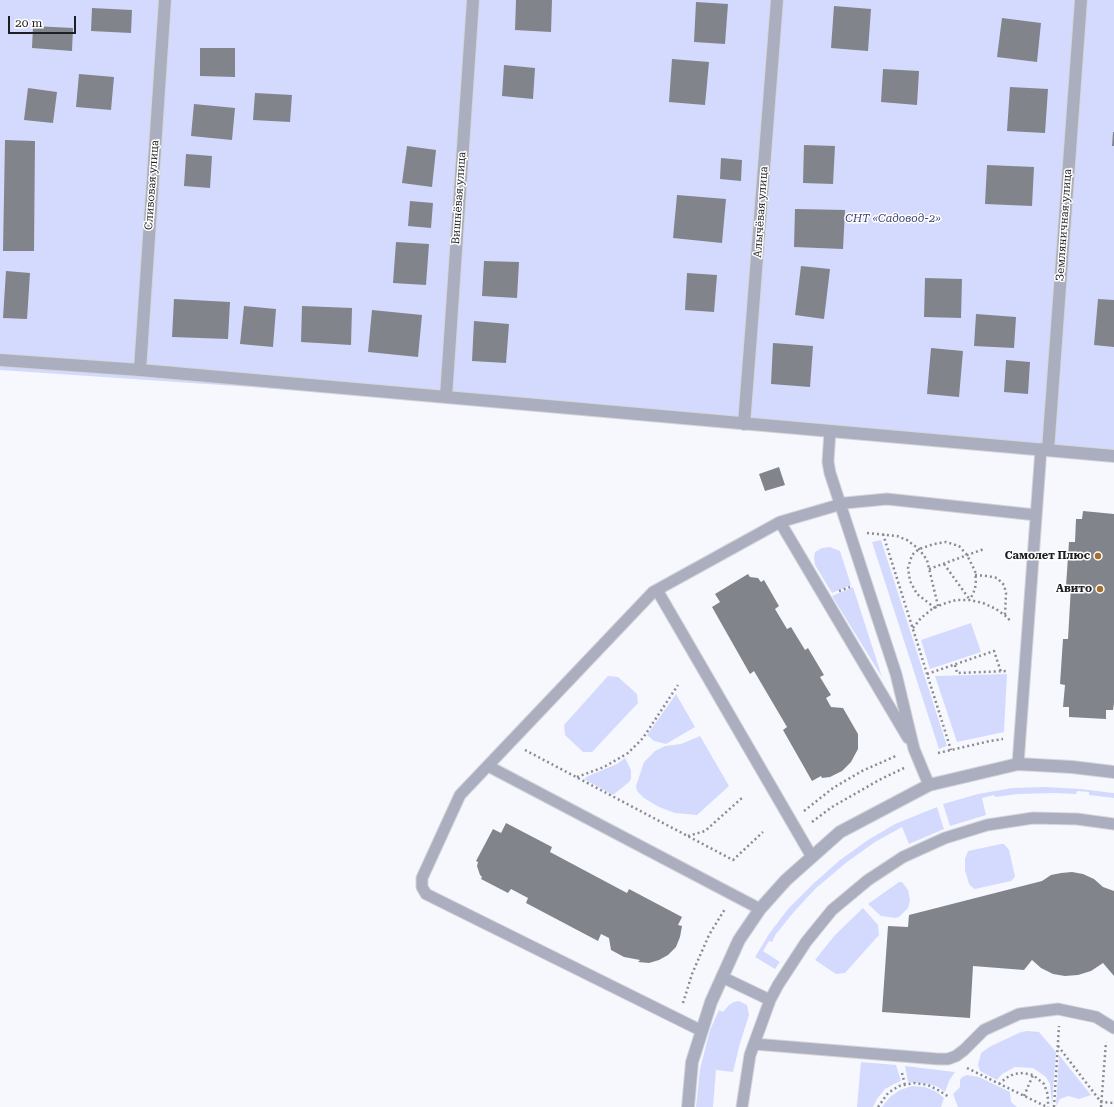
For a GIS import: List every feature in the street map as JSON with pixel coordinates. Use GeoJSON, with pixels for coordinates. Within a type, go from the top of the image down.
{"type":"FeatureCollection","features":[{"type":"Feature","properties":{"kind":"street","name":"Сливовая улица"},"geometry":{"type":"LineString","coordinates":[[140,370],[165,0]]}},
{"type":"Feature","properties":{"kind":"street","name":"Вишнёвая улица"},"geometry":{"type":"LineString","coordinates":[[446,397],[473,0]]}},
{"type":"Feature","properties":{"kind":"street","name":"Алычёвая улица"},"geometry":{"type":"LineString","coordinates":[[744,424],[777,0]]}},
{"type":"Feature","properties":{"kind":"street","name":"Земляничная улица"},"geometry":{"type":"LineString","coordinates":[[1044,449],[1081,0]]}},
{"type":"Feature","properties":{"kind":"street"},"geometry":{"type":"LineString","coordinates":[[0,360],[140,370],[1114,456]]}},
{"type":"Feature","properties":{"kind":"street"},"geometry":{"type":"LineString","coordinates":[[688,1107],[692,1062],[711,1002],[738,940],[760,910],[786,880],[840,832],[929,785],[1018,764],[1072,767],[1114,772]]}},
{"type":"Feature","properties":{"kind":"lane"},"geometry":{"type":"LineString","coordinates":[[830,431],[828,462],[896,674],[914,749]]}},
{"type":"Feature","properties":{"kind":"lane"},"geometry":{"type":"LineString","coordinates":[[1018,764],[1036,515],[1044,449]]}},
{"type":"Feature","properties":{"kind":"lane"},"geometry":{"type":"LineString","coordinates":[[702,1031],[426,894],[422,887],[422,878],[460,795],[653,592],[780,522],[841,504],[887,499],[1036,515]]}},
{"type":"Feature","properties":{"kind":"lane"},"geometry":{"type":"LineString","coordinates":[[780,522],[914,749],[929,785]]}},
{"type":"Feature","properties":{"kind":"lane"},"geometry":{"type":"LineString","coordinates":[[657,590],[812,857]]}},
{"type":"Feature","properties":{"kind":"lane"},"geometry":{"type":"LineString","coordinates":[[488,766],[760,910]]}},
{"type":"Feature","properties":{"kind":"lane"},"geometry":{"type":"LineString","coordinates":[[742,1107],[750,1055],[770,1000],[778,985],[806,942],[832,910],[868,880],[903,857],[945,838],[987,825],[1033,818],[1077,819],[1114,824]]}},
{"type":"Feature","properties":{"kind":"lane"},"geometry":{"type":"LineString","coordinates":[[722,977],[770,1000]]}},
{"type":"Feature","properties":{"kind":"lane"},"geometry":{"type":"LineString","coordinates":[[754,1044],[930,1059],[948,1059],[956,1056],[964,1050],[984,1030],[1019,1014],[1060,1010],[1096,1017],[1114,1028]]}},
{"type":"Feature","properties":{"kind":"path"},"geometry":{"type":"LineString","coordinates":[[866,533],[898,536],[907,540],[919,549],[927,560],[936,607]]}},
{"type":"Feature","properties":{"kind":"path"},"geometry":{"type":"LineString","coordinates":[[883,534],[951,750]]}},
{"type":"Feature","properties":{"kind":"path"},"geometry":{"type":"LineString","coordinates":[[936,607],[917,594],[910,581],[908,568],[912,555],[919,549],[934,544],[946,542],[959,546],[967,555],[976,580],[975,589],[970,600]]}},
{"type":"Feature","properties":{"kind":"path"},"geometry":{"type":"LineString","coordinates":[[929,569],[984,549]]}},
{"type":"Feature","properties":{"kind":"path"},"geometry":{"type":"LineString","coordinates":[[944,564],[970,600]]}},
{"type":"Feature","properties":{"kind":"path"},"geometry":{"type":"LineString","coordinates":[[975,575],[997,578],[1004,585],[1006,593],[1005,615]]}},
{"type":"Feature","properties":{"kind":"path"},"geometry":{"type":"LineString","coordinates":[[825,598],[865,580]]}},
{"type":"Feature","properties":{"kind":"path"},"geometry":{"type":"LineString","coordinates":[[913,628],[921,618],[936,607],[956,600],[970,600],[984,603],[1005,615],[1016,628]]}},
{"type":"Feature","properties":{"kind":"path"},"geometry":{"type":"LineString","coordinates":[[928,674],[994,651],[1001,672]]}},
{"type":"Feature","properties":{"kind":"path"},"geometry":{"type":"LineString","coordinates":[[955,665],[957,673],[1013,671]]}},
{"type":"Feature","properties":{"kind":"path"},"geometry":{"type":"LineString","coordinates":[[577,777],[604,767],[628,753],[643,738],[678,685]]}},
{"type":"Feature","properties":{"kind":"path"},"geometry":{"type":"LineString","coordinates":[[938,753],[990,741],[1019,737]]}},
{"type":"Feature","properties":{"kind":"path"},"geometry":{"type":"LineString","coordinates":[[524,750],[733,860],[763,832]]}},
{"type":"Feature","properties":{"kind":"path"},"geometry":{"type":"LineString","coordinates":[[815,827],[803,812],[833,788],[862,771],[898,755]]}},
{"type":"Feature","properties":{"kind":"path"},"geometry":{"type":"LineString","coordinates":[[811,822],[839,803],[905,767]]}},
{"type":"Feature","properties":{"kind":"path"},"geometry":{"type":"LineString","coordinates":[[688,836],[705,831],[743,797]]}},
{"type":"Feature","properties":{"kind":"path"},"geometry":{"type":"LineString","coordinates":[[678,1019],[694,967],[709,935],[726,907]]}},
{"type":"Feature","properties":{"kind":"path"},"geometry":{"type":"LineString","coordinates":[[1054,1107],[1060,1010]]}},
{"type":"Feature","properties":{"kind":"path"},"geometry":{"type":"LineString","coordinates":[[1101,1107],[1106,1037]]}},
{"type":"Feature","properties":{"kind":"path"},"geometry":{"type":"LineString","coordinates":[[1058,1046],[1102,1102],[1114,1103]]}},
{"type":"Feature","properties":{"kind":"path"},"geometry":{"type":"LineString","coordinates":[[965,1067],[999,1084],[1047,1107],[1047,1092],[1044,1084],[1033,1075],[1023,1073],[1014,1074],[999,1084]]}},
{"type":"Feature","properties":{"kind":"path"},"geometry":{"type":"LineString","coordinates":[[1024,1096],[1033,1075]]}},
{"type":"Feature","properties":{"kind":"path"},"geometry":{"type":"LineString","coordinates":[[878,1107],[888,1093],[899,1086],[914,1083],[928,1085],[948,1097]]}},
{"type":"Feature","properties":{"kind":"green space","name":"СНТ «Садовод-2»"},"geometry":{"type":"Polygon","coordinates":[[[0,0],[1114,0],[1114,460],[471,402],[0,370],[0,0]]]}},
{"type":"Feature","properties":{"kind":"green space"},"geometry":{"type":"Polygon","coordinates":[[[881,540],[947,746],[939,749],[872,542],[881,540]]]}},
{"type":"Feature","properties":{"kind":"green space"},"geometry":{"type":"Polygon","coordinates":[[[830,547],[840,551],[851,585],[832,593],[815,565],[814,558],[815,552],[822,548],[830,547]]]}},
{"type":"Feature","properties":{"kind":"green space"},"geometry":{"type":"Polygon","coordinates":[[[853,587],[882,677],[832,596],[853,587]]]}},
{"type":"Feature","properties":{"kind":"green space"},"geometry":{"type":"Polygon","coordinates":[[[971,623],[981,652],[930,669],[921,640],[971,623]]]}},
{"type":"Feature","properties":{"kind":"green space"},"geometry":{"type":"Polygon","coordinates":[[[1007,674],[1004,732],[957,742],[935,676],[1007,674]]]}},
{"type":"Feature","properties":{"kind":"green space"},"geometry":{"type":"Polygon","coordinates":[[[608,676],[618,677],[637,694],[638,703],[592,752],[583,752],[565,735],[564,725],[608,676]]]}},
{"type":"Feature","properties":{"kind":"green space"},"geometry":{"type":"Polygon","coordinates":[[[676,694],[695,727],[666,744],[654,741],[647,735],[676,694]]]}},
{"type":"Feature","properties":{"kind":"green space"},"geometry":{"type":"Polygon","coordinates":[[[700,736],[729,786],[697,815],[675,813],[659,807],[644,798],[637,791],[636,786],[644,762],[655,751],[665,746],[681,744],[700,736]]]}},
{"type":"Feature","properties":{"kind":"green space"},"geometry":{"type":"Polygon","coordinates":[[[625,758],[631,770],[631,779],[613,795],[584,779],[617,764],[625,758]]]}},
{"type":"Feature","properties":{"kind":"green space"},"geometry":{"type":"Polygon","coordinates":[[[1046,787],[1114,793],[1114,798],[1089,795],[1089,792],[1077,791],[1076,794],[1018,794],[995,797],[994,795],[982,798],[986,815],[950,826],[943,804],[978,794],[1012,788],[1046,787]]]}},
{"type":"Feature","properties":{"kind":"green space"},"geometry":{"type":"Polygon","coordinates":[[[937,807],[944,829],[909,844],[902,827],[875,842],[847,862],[815,889],[793,913],[776,934],[772,942],[769,941],[763,951],[780,962],[775,969],[755,957],[769,934],[788,909],[840,860],[868,840],[895,824],[937,807]]]}},
{"type":"Feature","properties":{"kind":"green space"},"geometry":{"type":"Polygon","coordinates":[[[1004,844],[1009,850],[1015,876],[1014,878],[1011,881],[975,889],[973,888],[969,884],[965,870],[965,858],[968,851],[1004,844]]]}},
{"type":"Feature","properties":{"kind":"green space"},"geometry":{"type":"Polygon","coordinates":[[[899,882],[902,882],[908,890],[910,900],[908,908],[899,917],[895,918],[881,916],[868,904],[899,882]]]}},
{"type":"Feature","properties":{"kind":"green space"},"geometry":{"type":"Polygon","coordinates":[[[863,908],[878,925],[879,935],[845,973],[836,974],[815,960],[835,935],[863,908]]]}},
{"type":"Feature","properties":{"kind":"green space"},"geometry":{"type":"Polygon","coordinates":[[[739,1001],[747,1005],[749,1015],[733,1072],[716,1070],[713,1107],[696,1107],[700,1069],[710,1030],[719,1010],[723,1012],[729,1005],[739,1001]]]}},
{"type":"Feature","properties":{"kind":"green space"},"geometry":{"type":"Polygon","coordinates":[[[1021,1032],[1039,1032],[1056,1052],[1052,1106],[1050,1084],[1046,1077],[1033,1068],[1015,1067],[1002,1074],[997,1080],[980,1071],[978,1065],[981,1053],[991,1046],[1021,1032]]]}},
{"type":"Feature","properties":{"kind":"green space"},"geometry":{"type":"Polygon","coordinates":[[[1059,1055],[1091,1095],[1079,1099],[1068,1096],[1060,1099],[1056,1106],[1059,1055]]]}},
{"type":"Feature","properties":{"kind":"green space"},"geometry":{"type":"Polygon","coordinates":[[[861,1062],[896,1065],[901,1081],[885,1089],[873,1107],[857,1107],[861,1062]]]}},
{"type":"Feature","properties":{"kind":"green space"},"geometry":{"type":"Polygon","coordinates":[[[905,1066],[955,1072],[949,1081],[945,1092],[938,1087],[929,1084],[908,1082],[905,1066]]]}},
{"type":"Feature","properties":{"kind":"green space"},"geometry":{"type":"Polygon","coordinates":[[[967,1075],[979,1077],[1010,1092],[1011,1102],[1017,1107],[958,1107],[953,1094],[960,1087],[960,1080],[962,1077],[967,1075]]]}},
{"type":"Feature","properties":{"kind":"green space"},"geometry":{"type":"Polygon","coordinates":[[[912,1086],[925,1087],[937,1092],[944,1098],[941,1107],[882,1107],[890,1097],[900,1090],[912,1086]]]}},
{"type":"Feature","properties":{"kind":"building"},"geometry":{"type":"Polygon","coordinates":[[[516,0],[552,0],[551,32],[515,30],[516,0]]]}},
{"type":"Feature","properties":{"kind":"building"},"geometry":{"type":"Polygon","coordinates":[[[696,2],[728,4],[725,44],[694,42],[696,2]]]}},
{"type":"Feature","properties":{"kind":"building"},"geometry":{"type":"Polygon","coordinates":[[[834,6],[871,9],[868,51],[831,48],[834,6]]]}},
{"type":"Feature","properties":{"kind":"building"},"geometry":{"type":"Polygon","coordinates":[[[92,8],[132,10],[131,33],[91,31],[92,8]]]}},
{"type":"Feature","properties":{"kind":"building"},"geometry":{"type":"Polygon","coordinates":[[[1002,18],[1041,23],[1037,62],[997,57],[1002,18]]]}},
{"type":"Feature","properties":{"kind":"building"},"geometry":{"type":"Polygon","coordinates":[[[33,26],[73,28],[72,51],[32,48],[33,26]]]}},
{"type":"Feature","properties":{"kind":"building"},"geometry":{"type":"Polygon","coordinates":[[[200,48],[235,48],[235,77],[200,76],[200,48]]]}},
{"type":"Feature","properties":{"kind":"building"},"geometry":{"type":"Polygon","coordinates":[[[672,59],[709,62],[705,105],[669,102],[672,59]]]}},
{"type":"Feature","properties":{"kind":"building"},"geometry":{"type":"Polygon","coordinates":[[[504,65],[535,68],[533,99],[502,96],[504,65]]]}},
{"type":"Feature","properties":{"kind":"building"},"geometry":{"type":"Polygon","coordinates":[[[883,69],[919,71],[917,105],[881,102],[883,69]]]}},
{"type":"Feature","properties":{"kind":"building"},"geometry":{"type":"Polygon","coordinates":[[[79,74],[114,77],[111,110],[76,107],[79,74]]]}},
{"type":"Feature","properties":{"kind":"building"},"geometry":{"type":"Polygon","coordinates":[[[1010,87],[1048,89],[1045,133],[1007,131],[1010,87]]]}},
{"type":"Feature","properties":{"kind":"building"},"geometry":{"type":"Polygon","coordinates":[[[28,88],[57,92],[53,123],[24,120],[28,88]]]}},
{"type":"Feature","properties":{"kind":"building"},"geometry":{"type":"Polygon","coordinates":[[[255,93],[292,95],[290,122],[253,120],[255,93]]]}},
{"type":"Feature","properties":{"kind":"building"},"geometry":{"type":"Polygon","coordinates":[[[194,104],[235,108],[232,140],[191,136],[194,104]]]}},
{"type":"Feature","properties":{"kind":"building"},"geometry":{"type":"Polygon","coordinates":[[[1113,132],[1114,146],[1112,146],[1113,132]]]}},
{"type":"Feature","properties":{"kind":"building"},"geometry":{"type":"Polygon","coordinates":[[[5,140],[35,141],[34,251],[3,251],[5,140]]]}},
{"type":"Feature","properties":{"kind":"building"},"geometry":{"type":"Polygon","coordinates":[[[804,145],[835,146],[833,184],[803,183],[804,145]]]}},
{"type":"Feature","properties":{"kind":"building"},"geometry":{"type":"Polygon","coordinates":[[[407,146],[436,150],[432,187],[402,183],[407,146]]]}},
{"type":"Feature","properties":{"kind":"building"},"geometry":{"type":"Polygon","coordinates":[[[186,154],[212,156],[210,188],[184,186],[186,154]]]}},
{"type":"Feature","properties":{"kind":"building"},"geometry":{"type":"Polygon","coordinates":[[[721,158],[742,160],[741,181],[720,179],[721,158]]]}},
{"type":"Feature","properties":{"kind":"building"},"geometry":{"type":"Polygon","coordinates":[[[987,165],[1034,167],[1032,206],[985,204],[987,165]]]}},
{"type":"Feature","properties":{"kind":"building"},"geometry":{"type":"Polygon","coordinates":[[[677,195],[726,199],[722,243],[673,238],[677,195]]]}},
{"type":"Feature","properties":{"kind":"building"},"geometry":{"type":"Polygon","coordinates":[[[410,201],[433,203],[431,228],[408,226],[410,201]]]}},
{"type":"Feature","properties":{"kind":"building"},"geometry":{"type":"Polygon","coordinates":[[[795,209],[845,210],[843,249],[794,247],[795,209]]]}},
{"type":"Feature","properties":{"kind":"building"},"geometry":{"type":"Polygon","coordinates":[[[396,242],[429,244],[426,285],[393,283],[396,242]]]}},
{"type":"Feature","properties":{"kind":"building"},"geometry":{"type":"Polygon","coordinates":[[[484,261],[519,262],[517,298],[482,296],[484,261]]]}},
{"type":"Feature","properties":{"kind":"building"},"geometry":{"type":"Polygon","coordinates":[[[801,266],[830,269],[824,319],[795,315],[801,266]]]}},
{"type":"Feature","properties":{"kind":"building"},"geometry":{"type":"Polygon","coordinates":[[[6,271],[30,273],[27,319],[3,318],[6,271]]]}},
{"type":"Feature","properties":{"kind":"building"},"geometry":{"type":"Polygon","coordinates":[[[687,273],[717,275],[714,312],[685,310],[687,273]]]}},
{"type":"Feature","properties":{"kind":"building"},"geometry":{"type":"Polygon","coordinates":[[[925,278],[962,279],[961,318],[924,317],[925,278]]]}},
{"type":"Feature","properties":{"kind":"building"},"geometry":{"type":"Polygon","coordinates":[[[174,299],[230,302],[228,339],[172,337],[174,299]]]}},
{"type":"Feature","properties":{"kind":"building"},"geometry":{"type":"Polygon","coordinates":[[[1098,299],[1114,300],[1114,347],[1094,345],[1098,299]]]}},
{"type":"Feature","properties":{"kind":"building"},"geometry":{"type":"Polygon","coordinates":[[[244,306],[276,309],[273,347],[240,344],[244,306]]]}},
{"type":"Feature","properties":{"kind":"building"},"geometry":{"type":"Polygon","coordinates":[[[302,306],[352,308],[351,345],[301,342],[302,306]]]}},
{"type":"Feature","properties":{"kind":"building"},"geometry":{"type":"Polygon","coordinates":[[[372,310],[422,315],[418,357],[368,352],[372,310]]]}},
{"type":"Feature","properties":{"kind":"building"},"geometry":{"type":"Polygon","coordinates":[[[976,314],[1016,317],[1014,348],[974,346],[976,314]]]}},
{"type":"Feature","properties":{"kind":"building"},"geometry":{"type":"Polygon","coordinates":[[[474,321],[509,324],[506,363],[472,361],[474,321]]]}},
{"type":"Feature","properties":{"kind":"building"},"geometry":{"type":"Polygon","coordinates":[[[773,343],[813,346],[810,387],[771,384],[773,343]]]}},
{"type":"Feature","properties":{"kind":"building"},"geometry":{"type":"Polygon","coordinates":[[[931,348],[963,351],[959,397],[927,394],[931,348]]]}},
{"type":"Feature","properties":{"kind":"building"},"geometry":{"type":"Polygon","coordinates":[[[1006,360],[1030,362],[1028,394],[1004,392],[1006,360]]]}},
{"type":"Feature","properties":{"kind":"building"},"geometry":{"type":"Polygon","coordinates":[[[779,467],[785,485],[765,491],[759,474],[779,467]]]}},
{"type":"Feature","properties":{"kind":"building"},"geometry":{"type":"Polygon","coordinates":[[[1083,511],[1114,514],[1114,703],[1113,710],[1106,710],[1106,719],[1069,717],[1069,707],[1063,707],[1065,685],[1060,684],[1063,639],[1068,639],[1071,586],[1066,586],[1069,542],[1075,542],[1076,519],[1082,519],[1083,511]]]}},
{"type":"Feature","properties":{"kind":"building"},"geometry":{"type":"Polygon","coordinates":[[[748,574],[750,577],[758,578],[761,582],[764,580],[779,606],[775,609],[787,629],[791,627],[805,650],[808,648],[824,675],[820,677],[831,695],[826,698],[831,707],[843,708],[858,734],[858,749],[851,762],[842,771],[830,777],[822,778],[821,776],[812,781],[783,730],[787,727],[754,671],[750,674],[712,607],[720,602],[715,594],[748,574]]]}},
{"type":"Feature","properties":{"kind":"building"},"geometry":{"type":"Polygon","coordinates":[[[506,823],[552,847],[550,852],[627,893],[629,889],[682,917],[678,925],[682,926],[676,947],[668,955],[659,960],[649,963],[638,962],[640,960],[624,957],[611,950],[609,938],[601,934],[598,941],[526,903],[528,898],[511,889],[508,893],[481,879],[482,877],[477,866],[478,862],[476,861],[493,829],[501,833],[506,823]]]}},
{"type":"Feature","properties":{"kind":"building"},"geometry":{"type":"Polygon","coordinates":[[[1072,872],[1083,874],[1094,879],[1103,887],[1114,891],[1114,976],[1103,963],[1091,971],[1078,975],[1065,976],[1053,974],[1041,968],[1032,960],[1024,970],[973,966],[970,1018],[882,1012],[888,926],[908,927],[909,915],[1042,881],[1051,875],[1072,872]]]}},
{"type":"Feature","properties":{"kind":"place","name":"Самолет Плюс"},"geometry":{"type":"Point","coordinates":[1098,556]}},
{"type":"Feature","properties":{"kind":"place","name":"Авито"},"geometry":{"type":"Point","coordinates":[1100,589]}}]}
